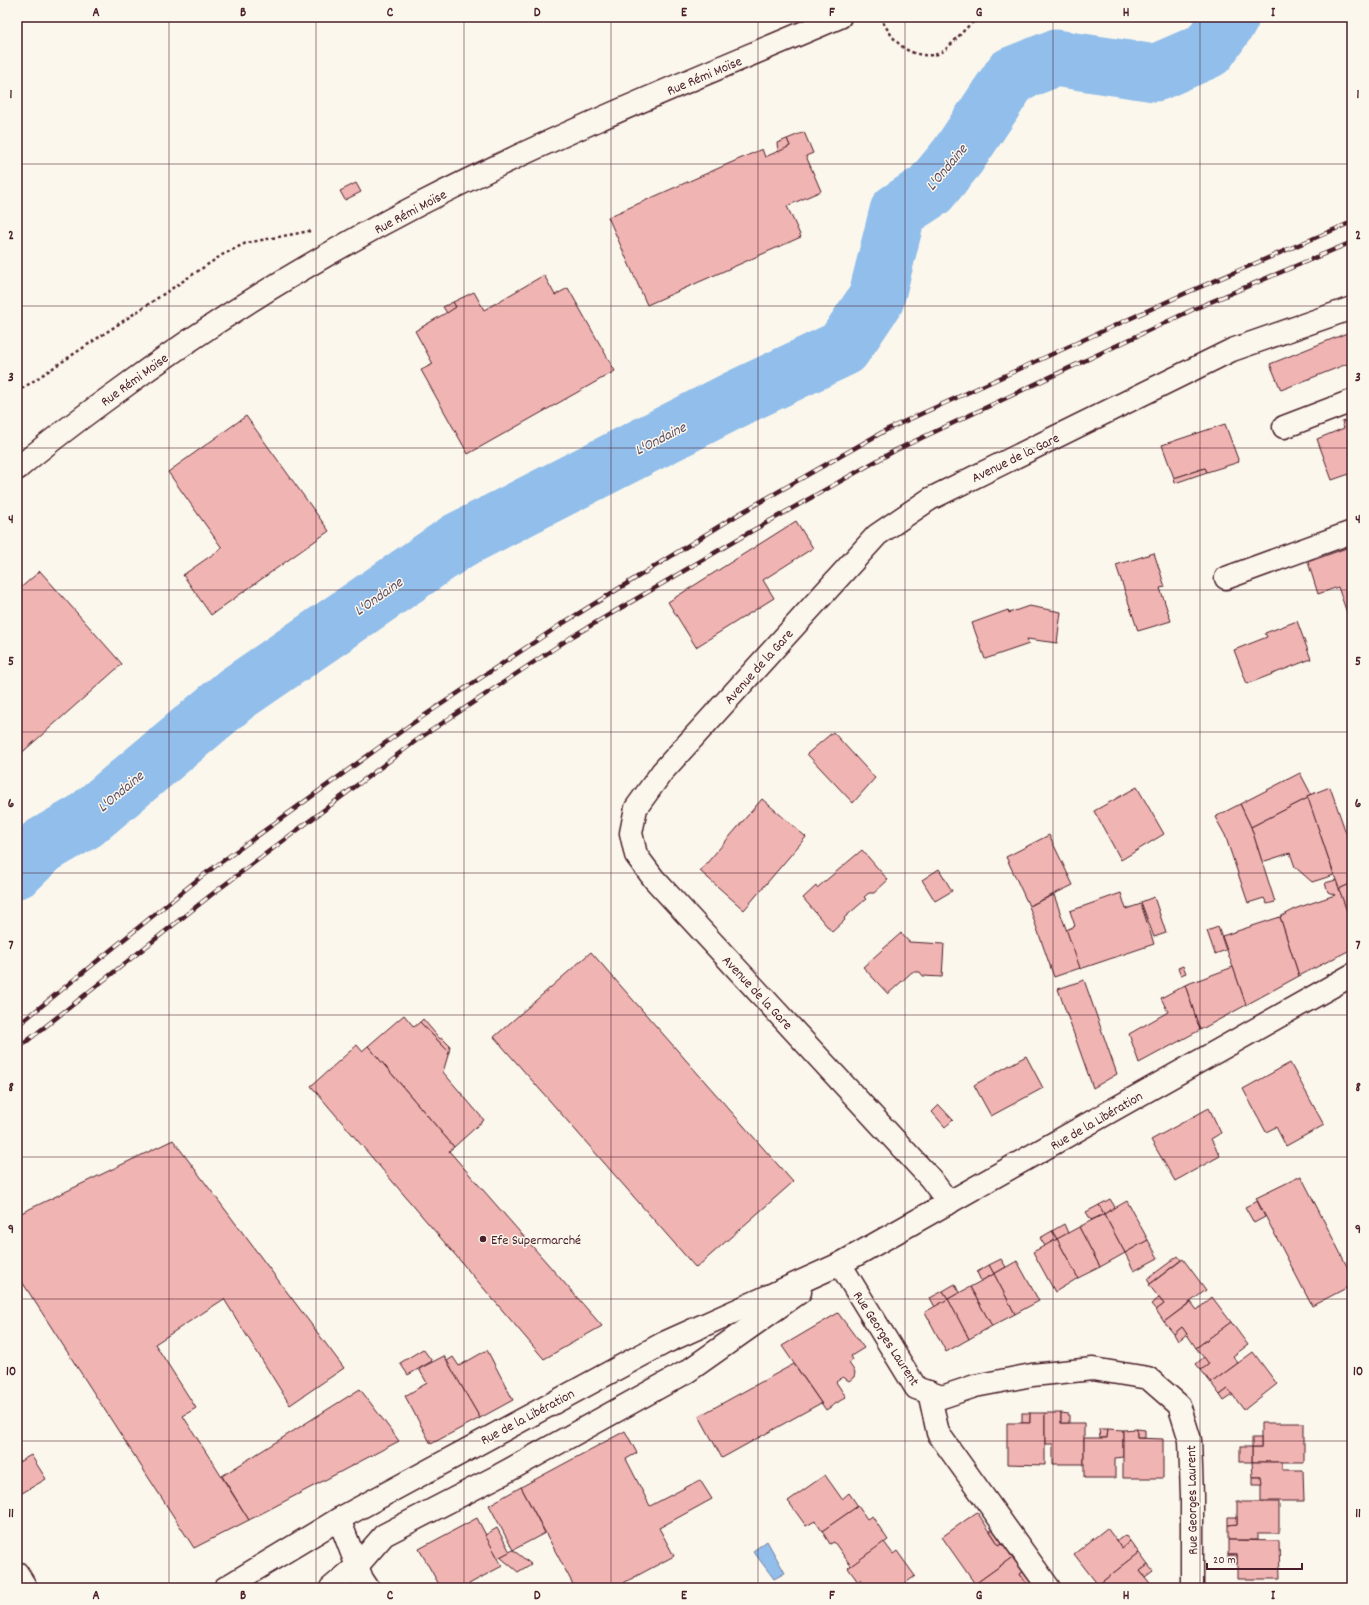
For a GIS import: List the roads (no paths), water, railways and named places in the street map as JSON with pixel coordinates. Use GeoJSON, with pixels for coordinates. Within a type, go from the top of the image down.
{"type":"FeatureCollection","features":[{"type":"Feature","properties":{"kind":"street","name":"Rue Rémi Moïse"},"geometry":{"type":"LineString","coordinates":[[17,469],[42,447],[166,355],[303,269],[420,204],[555,140],[840,17]]}},
{"type":"Feature","properties":{"kind":"street","name":"Avenue de la Gare"},"geometry":{"type":"LineString","coordinates":[[949,1203],[930,1178],[654,879],[636,855],[634,848],[630,832],[636,808],[662,772],[877,535],[930,500],[1232,350],[1352,308]]}},
{"type":"Feature","properties":{"kind":"street"},"geometry":{"type":"LineString","coordinates":[[1284,427],[1352,401]]}},
{"type":"Feature","properties":{"kind":"street"},"geometry":{"type":"LineString","coordinates":[[1226,578],[1352,532]]}},
{"type":"Feature","properties":{"kind":"street","name":"Rue de la Libération"},"geometry":{"type":"LineString","coordinates":[[225,1588],[339,1519],[664,1343],[840,1264],[1352,975]]}},
{"type":"Feature","properties":{"kind":"street","name":"Rue de la Libération"},"geometry":{"type":"LineString","coordinates":[[331,1588],[357,1566],[384,1535],[500,1475],[688,1371],[840,1264]]}},
{"type":"Feature","properties":{"kind":"street","name":"Rue Georges Laurent"},"geometry":{"type":"LineString","coordinates":[[840,1264],[916,1388],[942,1397],[975,1386],[1032,1375],[1093,1369],[1148,1378],[1179,1405],[1190,1440],[1192,1496],[1192,1588]]}},
{"type":"Feature","properties":{"kind":"street"},"geometry":{"type":"LineString","coordinates":[[929,1392],[938,1433],[1048,1588]]}},
{"type":"Feature","properties":{"kind":"street"},"geometry":{"type":"LineString","coordinates":[[339,1519],[357,1566],[368,1588]]}},
{"type":"Feature","properties":{"kind":"street"},"geometry":{"type":"LineString","coordinates":[[17,1573],[26,1588]]}},
{"type":"Feature","properties":{"kind":"water"},"geometry":{"type":"Polygon","coordinates":[[[767,1541],[785,1573],[774,1579],[753,1551],[767,1541]]]}},
{"type":"Feature","properties":{"kind":"waterway","name":"L'Ondaine"},"geometry":{"type":"LineString","coordinates":[[17,870],[42,846],[85,821],[236,694],[458,541],[738,398],[843,348],[876,299],[898,211],[930,190],[958,156],[1012,75],[1055,58],[1155,73],[1208,50],[1231,17]]}},
{"type":"Feature","properties":{"kind":"railway"},"geometry":{"type":"LineString","coordinates":[[17,1026],[202,876],[410,725],[560,625],[739,514],[888,429],[1186,293],[1352,222]]}},
{"type":"Feature","properties":{"kind":"railway"},"geometry":{"type":"LineString","coordinates":[[17,1049],[211,895],[417,740],[573,636],[750,532],[896,450],[1194,309],[1352,242]]}},
{"type":"Feature","properties":{"kind":"place","name":"Efe Supermarché"},"geometry":{"type":"Point","coordinates":[483,1239]}}]}
